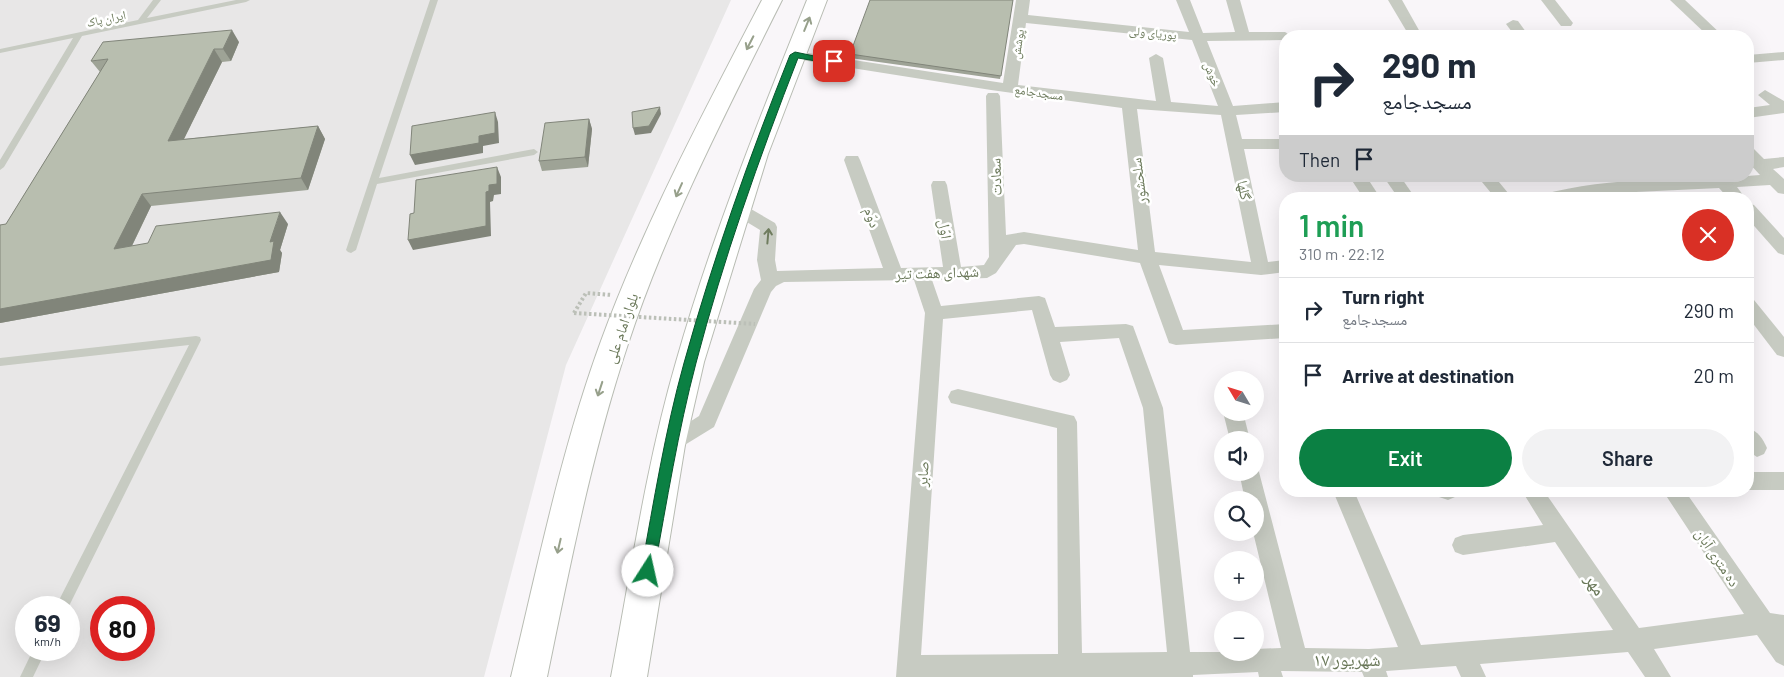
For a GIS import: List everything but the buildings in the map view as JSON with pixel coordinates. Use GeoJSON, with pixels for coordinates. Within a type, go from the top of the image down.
{"type":"FeatureCollection","features":[{"type":"Feature","properties":{"kind":"highway","name":"بلوار امام علی"},"geometry":{"type":"LineString","coordinates":[[529,677],[593,410],[631,296],[703,137],[772,0]]}},
{"type":"Feature","properties":{"kind":"highway"},"geometry":{"type":"LineString","coordinates":[[630,677],[670,445],[690,362],[756,154],[817,0]]}},
{"type":"Feature","properties":{"kind":"highway"},"geometry":{"type":"LineString","coordinates":[[613,677],[644,589]]}},
{"type":"Feature","properties":{"kind":"street","name":"پوشش"},"geometry":{"type":"LineString","coordinates":[[1010,88],[1023,0]]}},
{"type":"Feature","properties":{"kind":"street"},"geometry":{"type":"LineString","coordinates":[[1183,0],[1199,37]]}},
{"type":"Feature","properties":{"kind":"street"},"geometry":{"type":"LineString","coordinates":[[1233,0],[1243,36]]}},
{"type":"Feature","properties":{"kind":"street"},"geometry":{"type":"LineString","coordinates":[[1394,0],[1412,30]]}},
{"type":"Feature","properties":{"kind":"street"},"geometry":{"type":"LineString","coordinates":[[1548,0],[1566,23]]}},
{"type":"Feature","properties":{"kind":"street"},"geometry":{"type":"LineString","coordinates":[[1677,0],[1710,30]]}},
{"type":"Feature","properties":{"kind":"street","name":"پوریای ولی"},"geometry":{"type":"LineString","coordinates":[[1020,18],[1199,37],[1279,36]]}},
{"type":"Feature","properties":{"kind":"street"},"geometry":{"type":"LineString","coordinates":[[1514,24],[1518,30]]}},
{"type":"Feature","properties":{"kind":"street","name":"خوش"},"geometry":{"type":"LineString","coordinates":[[1199,37],[1228,111]]}},
{"type":"Feature","properties":{"kind":"street","name":"مسجدجامع"},"geometry":{"type":"LineString","coordinates":[[795,55],[1129,104],[1228,111],[1279,107]]}},
{"type":"Feature","properties":{"kind":"street"},"geometry":{"type":"LineString","coordinates":[[1754,58],[1784,56]]}},
{"type":"Feature","properties":{"kind":"street"},"geometry":{"type":"LineString","coordinates":[[1156,58],[1164,107]]}},
{"type":"Feature","properties":{"kind":"street"},"geometry":{"type":"LineString","coordinates":[[1766,94],[1784,108]]}},
{"type":"Feature","properties":{"kind":"street","name":"سعادت"},"geometry":{"type":"LineString","coordinates":[[993,96],[998,257]]}},
{"type":"Feature","properties":{"kind":"street","name":"سلحشور"},"geometry":{"type":"LineString","coordinates":[[1129,104],[1147,257],[1176,338],[1279,332]]}},
{"type":"Feature","properties":{"kind":"street"},"geometry":{"type":"LineString","coordinates":[[1754,112],[1784,108]]}},
{"type":"Feature","properties":{"kind":"street","name":"گلها"},"geometry":{"type":"LineString","coordinates":[[1228,111],[1261,269]]}},
{"type":"Feature","properties":{"kind":"street"},"geometry":{"type":"LineString","coordinates":[[1235,144],[1279,144]]}},
{"type":"Feature","properties":{"kind":"street"},"geometry":{"type":"LineString","coordinates":[[1754,159],[1779,184]]}},
{"type":"Feature","properties":{"kind":"street","name":"دوّم"},"geometry":{"type":"LineString","coordinates":[[852,160],[894,274]]}},
{"type":"Feature","properties":{"kind":"street"},"geometry":{"type":"LineString","coordinates":[[1760,165],[1784,162]]}},
{"type":"Feature","properties":{"kind":"street"},"geometry":{"type":"LineString","coordinates":[[1490,182],[1499,192]]}},
{"type":"Feature","properties":{"kind":"street"},"geometry":{"type":"LineString","coordinates":[[1583,192],[1617,182],[1647,185],[1779,184]]}},
{"type":"Feature","properties":{"kind":"street"},"geometry":{"type":"LineString","coordinates":[[1724,183],[1732,192]]}},
{"type":"Feature","properties":{"kind":"street","name":"اوّل"},"geometry":{"type":"LineString","coordinates":[[939,185],[954,274]]}},
{"type":"Feature","properties":{"kind":"street"},"geometry":{"type":"LineString","coordinates":[[1647,185],[1653,192]]}},
{"type":"Feature","properties":{"kind":"street"},"geometry":{"type":"LineString","coordinates":[[670,445],[707,420],[763,289],[770,281],[766,260],[769,226],[738,210]]}},
{"type":"Feature","properties":{"kind":"street"},"geometry":{"type":"LineString","coordinates":[[1754,216],[1784,249]]}},
{"type":"Feature","properties":{"kind":"street","name":"شهدای هفت تیر"},"geometry":{"type":"LineString","coordinates":[[770,281],[782,276],[981,273],[990,268],[1011,240],[1024,238],[1147,257],[1261,269],[1279,267]]}},
{"type":"Feature","properties":{"kind":"street","name":"صابر"},"geometry":{"type":"LineString","coordinates":[[908,672],[934,312],[920,274]]}},
{"type":"Feature","properties":{"kind":"street"},"geometry":{"type":"LineString","coordinates":[[934,312],[1039,303],[1060,374]]}},
{"type":"Feature","properties":{"kind":"street"},"geometry":{"type":"LineString","coordinates":[[1755,324],[1784,325]]}},
{"type":"Feature","properties":{"kind":"street"},"geometry":{"type":"LineString","coordinates":[[1755,324],[1784,350]]}},
{"type":"Feature","properties":{"kind":"street"},"geometry":{"type":"LineString","coordinates":[[1048,335],[1126,331],[1153,408],[1180,670]]}},
{"type":"Feature","properties":{"kind":"street"},"geometry":{"type":"LineString","coordinates":[[958,397],[1067,422],[1069,670]]}},
{"type":"Feature","properties":{"kind":"street"},"geometry":{"type":"LineString","coordinates":[[1251,481],[1296,659]]}},
{"type":"Feature","properties":{"kind":"street"},"geometry":{"type":"LineString","coordinates":[[1754,481],[1784,481]]}},
{"type":"Feature","properties":{"kind":"street"},"geometry":{"type":"LineString","coordinates":[[1345,497],[1414,657]]}},
{"type":"Feature","properties":{"kind":"street","name":"مهر"},"geometry":{"type":"LineString","coordinates":[[1536,497],[1659,677]]}},
{"type":"Feature","properties":{"kind":"street","name":"ده متری آبان"},"geometry":{"type":"LineString","coordinates":[[1678,497],[1774,625],[1784,654]]}},
{"type":"Feature","properties":{"kind":"street"},"geometry":{"type":"LineString","coordinates":[[1463,544],[1560,532]]}},
{"type":"Feature","properties":{"kind":"street","name":"۱۷ شهریور"},"geometry":{"type":"LineString","coordinates":[[908,672],[1268,669],[1296,659],[1373,669],[1414,657],[1463,655],[1634,640],[1774,625]]}},
{"type":"Feature","properties":{"kind":"street"},"geometry":{"type":"LineString","coordinates":[[1463,655],[1474,677]]}},
{"type":"Feature","properties":{"kind":"lane"},"geometry":{"type":"LineString","coordinates":[[140,22],[157,0]]}},
{"type":"Feature","properties":{"kind":"lane","name":"ایران پاک"},"geometry":{"type":"LineString","coordinates":[[0,51],[246,0]]}},
{"type":"Feature","properties":{"kind":"lane"},"geometry":{"type":"LineString","coordinates":[[351,250],[434,0]]}},
{"type":"Feature","properties":{"kind":"lane"},"geometry":{"type":"LineString","coordinates":[[0,167],[79,35]]}},
{"type":"Feature","properties":{"kind":"lane"},"geometry":{"type":"LineString","coordinates":[[374,182],[534,152]]}},
{"type":"Feature","properties":{"kind":"lane"},"geometry":{"type":"LineString","coordinates":[[0,362],[196,340],[67,596]]}},
{"type":"Feature","properties":{"kind":"lane"},"geometry":{"type":"LineString","coordinates":[[26,677],[34,661]]}},
{"type":"Feature","properties":{"kind":"path"},"geometry":{"type":"LineString","coordinates":[[586,294],[574,313],[755,324]]}},
{"type":"Feature","properties":{"kind":"shaded area"},"geometry":{"type":"Polygon","coordinates":[[[0,0],[731,0],[566,365],[484,677],[0,677],[0,0]]]}},
{"type":"Feature","properties":{"kind":"route"},"geometry":{"type":"LineString","coordinates":[[648,571],[670,445],[690,362],[756,154],[795,55],[834,61]]}}]}
